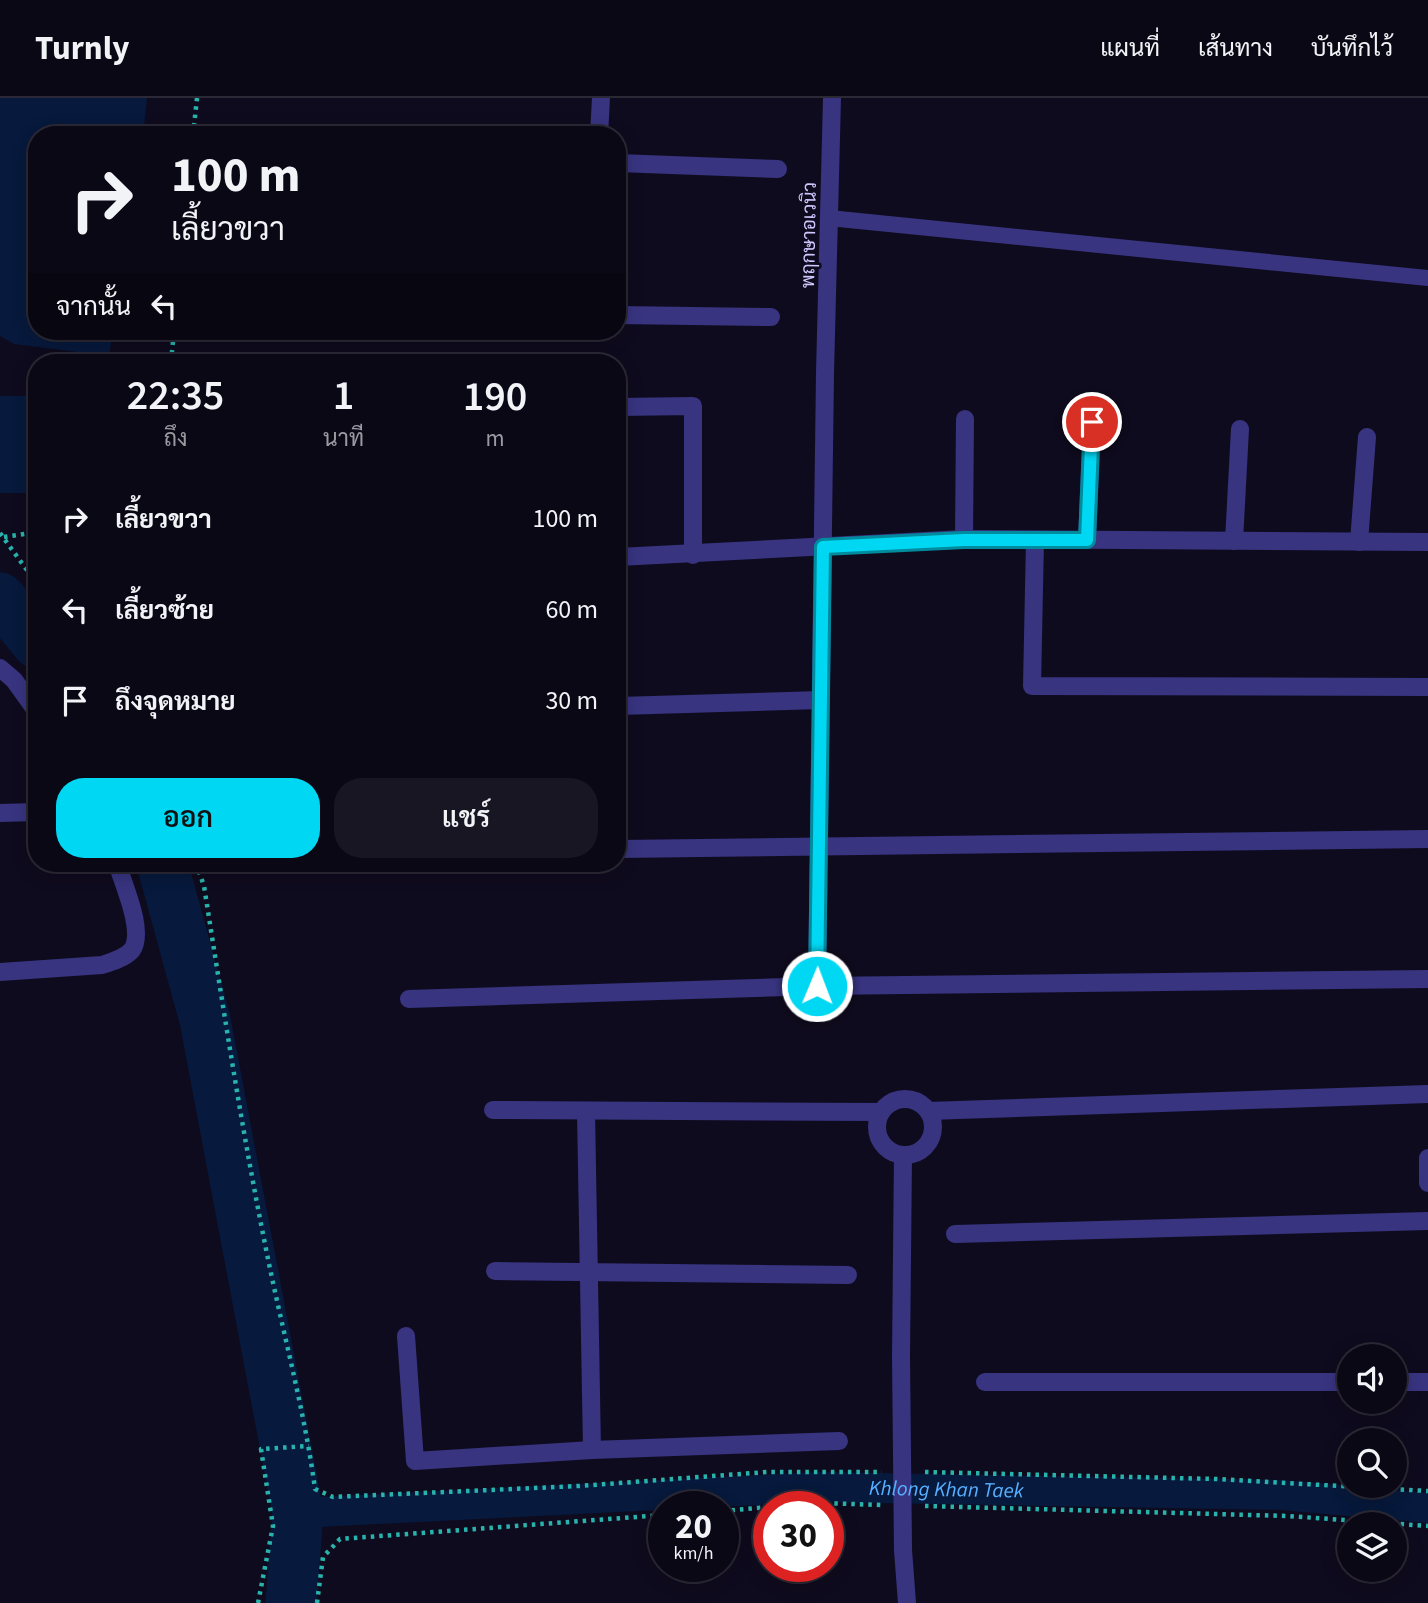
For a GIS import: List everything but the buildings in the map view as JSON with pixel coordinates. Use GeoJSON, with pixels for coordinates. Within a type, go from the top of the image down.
{"type":"FeatureCollection","features":[{"type":"Feature","properties":{"kind":"street"},"geometry":{"type":"LineString","coordinates":[[599,126],[601,98]]}},
{"type":"Feature","properties":{"kind":"street","name":"พฤกษาอเวนิว"},"geometry":{"type":"LineString","coordinates":[[817,986],[825,373],[832,98]]}},
{"type":"Feature","properties":{"kind":"street"},"geometry":{"type":"LineString","coordinates":[[626,163],[778,169]]}},
{"type":"Feature","properties":{"kind":"street"},"geometry":{"type":"LineString","coordinates":[[626,314],[771,317]]}},
{"type":"Feature","properties":{"kind":"street"},"geometry":{"type":"LineString","coordinates":[[626,407],[692,406],[693,555]]}},
{"type":"Feature","properties":{"kind":"street"},"geometry":{"type":"LineString","coordinates":[[964,540],[965,419]]}},
{"type":"Feature","properties":{"kind":"street"},"geometry":{"type":"LineString","coordinates":[[1087,540],[1092,422]]}},
{"type":"Feature","properties":{"kind":"street"},"geometry":{"type":"LineString","coordinates":[[1234,541],[1240,429]]}},
{"type":"Feature","properties":{"kind":"street"},"geometry":{"type":"LineString","coordinates":[[1359,541],[1367,437]]}},
{"type":"Feature","properties":{"kind":"street"},"geometry":{"type":"LineString","coordinates":[[626,557],[964,540],[1428,542]]}},
{"type":"Feature","properties":{"kind":"street"},"geometry":{"type":"LineString","coordinates":[[1035,540],[1032,686],[1428,687]]}},
{"type":"Feature","properties":{"kind":"street"},"geometry":{"type":"LineString","coordinates":[[0,668],[14,680],[28,699]]}},
{"type":"Feature","properties":{"kind":"street"},"geometry":{"type":"LineString","coordinates":[[626,706],[821,700]]}},
{"type":"Feature","properties":{"kind":"street"},"geometry":{"type":"LineString","coordinates":[[0,813],[28,812]]}},
{"type":"Feature","properties":{"kind":"street"},"geometry":{"type":"LineString","coordinates":[[626,849],[1428,839]]}},
{"type":"Feature","properties":{"kind":"street"},"geometry":{"type":"LineString","coordinates":[[0,972],[102,965],[131,952],[136,941],[136,925],[120,872]]}},
{"type":"Feature","properties":{"kind":"street"},"geometry":{"type":"LineString","coordinates":[[409,999],[817,986],[1428,979]]}},
{"type":"Feature","properties":{"kind":"street"},"geometry":{"type":"LineString","coordinates":[[928,1111],[1428,1094]]}},
{"type":"Feature","properties":{"kind":"street"},"geometry":{"type":"LineString","coordinates":[[905,1099],[914,1100],[928,1111],[933,1128],[927,1145],[912,1154],[894,1153],[879,1140],[877,1122],[881,1112],[887,1105],[905,1099]]}},
{"type":"Feature","properties":{"kind":"street"},"geometry":{"type":"LineString","coordinates":[[493,1110],[881,1112]]}},
{"type":"Feature","properties":{"kind":"street"},"geometry":{"type":"LineString","coordinates":[[586,1111],[592,1450]]}},
{"type":"Feature","properties":{"kind":"street"},"geometry":{"type":"LineString","coordinates":[[903,1155],[902,1550],[907,1603]]}},
{"type":"Feature","properties":{"kind":"street"},"geometry":{"type":"LineString","coordinates":[[1428,1158],[1428,1183]]}},
{"type":"Feature","properties":{"kind":"street"},"geometry":{"type":"LineString","coordinates":[[955,1234],[1428,1221]]}},
{"type":"Feature","properties":{"kind":"street"},"geometry":{"type":"LineString","coordinates":[[495,1271],[848,1275]]}},
{"type":"Feature","properties":{"kind":"street"},"geometry":{"type":"LineString","coordinates":[[406,1336],[415,1461],[592,1450],[839,1441]]}},
{"type":"Feature","properties":{"kind":"street"},"geometry":{"type":"LineString","coordinates":[[985,1382],[1337,1382]]}},
{"type":"Feature","properties":{"kind":"street"},"geometry":{"type":"LineString","coordinates":[[1407,1382],[1428,1382]]}},
{"type":"Feature","properties":{"kind":"lane"},"geometry":{"type":"LineString","coordinates":[[829,218],[1428,278]]}},
{"type":"Feature","properties":{"kind":"path"},"geometry":{"type":"LineString","coordinates":[[194,126],[197,98]]}},
{"type":"Feature","properties":{"kind":"path"},"geometry":{"type":"LineString","coordinates":[[2,535],[28,533]]}},
{"type":"Feature","properties":{"kind":"path"},"geometry":{"type":"LineString","coordinates":[[2,535],[28,571]]}},
{"type":"Feature","properties":{"kind":"path"},"geometry":{"type":"LineString","coordinates":[[199,872],[204,886],[245,1144],[281,1325],[310,1446],[316,1489],[333,1496],[579,1486],[767,1472],[892,1472]]}},
{"type":"Feature","properties":{"kind":"path"},"geometry":{"type":"LineString","coordinates":[[258,1603],[273,1527],[261,1449],[310,1446]]}},
{"type":"Feature","properties":{"kind":"path"},"geometry":{"type":"LineString","coordinates":[[920,1472],[1203,1479],[1428,1491]]}},
{"type":"Feature","properties":{"kind":"path"},"geometry":{"type":"LineString","coordinates":[[844,1504],[889,1505]]}},
{"type":"Feature","properties":{"kind":"path"},"geometry":{"type":"LineString","coordinates":[[916,1506],[1288,1516],[1428,1526]]}},
{"type":"Feature","properties":{"kind":"path"},"geometry":{"type":"LineString","coordinates":[[317,1603],[324,1557],[340,1539],[648,1516]]}},
{"type":"Feature","properties":{"kind":"water"},"geometry":{"type":"Polygon","coordinates":[[[0,98],[147,98],[144,126],[28,126],[28,340],[112,340],[109,354],[14,344],[0,336],[0,98]]]}},
{"type":"Feature","properties":{"kind":"water"},"geometry":{"type":"Polygon","coordinates":[[[0,396],[28,396],[28,493],[0,493],[0,396]]]}},
{"type":"Feature","properties":{"kind":"waterway"},"geometry":{"type":"LineString","coordinates":[[0,598],[28,632]]}},
{"type":"Feature","properties":{"kind":"waterway"},"geometry":{"type":"LineString","coordinates":[[164,872],[205,1020],[298,1513],[291,1603]]}},
{"type":"Feature","properties":{"kind":"waterway","name":"Khlong Khan Taek"},"geometry":{"type":"LineString","coordinates":[[298,1513],[820,1487],[1282,1495],[1428,1508]]}},
{"type":"Feature","properties":{"kind":"route"},"geometry":{"type":"LineString","coordinates":[[817,986],[823,547],[964,540],[1087,540],[1092,422]]}}]}
